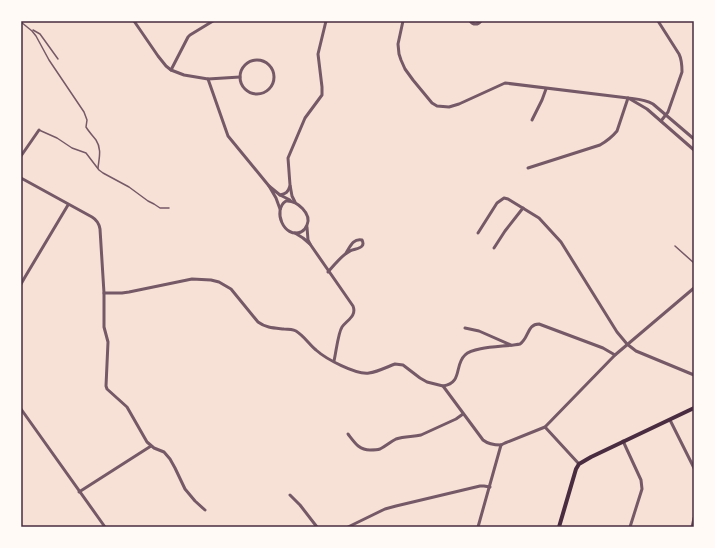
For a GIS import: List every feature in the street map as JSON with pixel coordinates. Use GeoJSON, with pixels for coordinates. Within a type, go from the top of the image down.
{"type":"FeatureCollection","features":[{"type":"Feature","properties":{"kind":"main road"},"geometry":{"type":"LineString","coordinates":[[559,527],[574,473],[579,464],[591,456],[694,408]]}},
{"type":"Feature","properties":{"kind":"street"},"geometry":{"type":"LineString","coordinates":[[134,21],[158,56],[171,70],[184,75],[208,79],[240,77]]}},
{"type":"Feature","properties":{"kind":"street"},"geometry":{"type":"LineString","coordinates":[[171,70],[190,34],[213,21]]}},
{"type":"Feature","properties":{"kind":"street"},"geometry":{"type":"LineString","coordinates":[[293,202],[288,158],[305,118],[322,95],[318,54],[326,21]]}},
{"type":"Feature","properties":{"kind":"street"},"geometry":{"type":"LineString","coordinates":[[403,21],[398,44],[399,54],[405,69],[413,80],[432,103],[437,106],[450,107],[459,104],[505,83],[641,99],[649,101],[694,139]]}},
{"type":"Feature","properties":{"kind":"street"},"geometry":{"type":"LineString","coordinates":[[470,21],[476,24],[480,23],[481,21]]}},
{"type":"Feature","properties":{"kind":"street"},"geometry":{"type":"LineString","coordinates":[[658,21],[679,54],[682,65],[682,72],[668,112],[660,121]]}},
{"type":"Feature","properties":{"kind":"street"},"geometry":{"type":"LineString","coordinates":[[254,60],[259,60],[270,65],[273,70],[274,81],[268,90],[258,94],[248,91],[241,82],[240,77],[244,66],[254,60]]}},
{"type":"Feature","properties":{"kind":"street"},"geometry":{"type":"LineString","coordinates":[[208,79],[226,132],[269,186],[276,198],[283,226],[310,244]]}},
{"type":"Feature","properties":{"kind":"street"},"geometry":{"type":"LineString","coordinates":[[532,120],[546,88]]}},
{"type":"Feature","properties":{"kind":"street"},"geometry":{"type":"LineString","coordinates":[[628,98],[647,109],[694,150]]}},
{"type":"Feature","properties":{"kind":"street"},"geometry":{"type":"LineString","coordinates":[[528,168],[600,145],[608,140],[616,131],[628,98]]}},
{"type":"Feature","properties":{"kind":"street"},"geometry":{"type":"LineString","coordinates":[[21,156],[39,130]]}},
{"type":"Feature","properties":{"kind":"street"},"geometry":{"type":"LineString","coordinates":[[21,178],[96,220],[100,225],[104,293],[104,327],[108,342],[106,386],[127,407],[144,438],[151,446],[164,452],[170,459],[185,489],[205,510]]}},
{"type":"Feature","properties":{"kind":"street"},"geometry":{"type":"LineString","coordinates":[[280,195],[286,194],[290,185]]}},
{"type":"Feature","properties":{"kind":"street"},"geometry":{"type":"LineString","coordinates":[[269,186],[280,195],[302,207],[308,220],[308,240],[310,244],[353,306],[354,310],[352,317],[341,329],[334,362]]}},
{"type":"Feature","properties":{"kind":"street"},"geometry":{"type":"LineString","coordinates":[[478,233],[501,199],[508,199],[533,214],[539,218],[564,247],[617,332],[627,344],[636,351],[694,375]]}},
{"type":"Feature","properties":{"kind":"street"},"geometry":{"type":"LineString","coordinates":[[280,211],[283,203],[286,201],[293,202]]}},
{"type":"Feature","properties":{"kind":"street"},"geometry":{"type":"LineString","coordinates":[[21,284],[68,205]]}},
{"type":"Feature","properties":{"kind":"street"},"geometry":{"type":"LineString","coordinates":[[494,248],[523,208]]}},
{"type":"Feature","properties":{"kind":"street"},"geometry":{"type":"LineString","coordinates":[[295,233],[302,231],[307,226]]}},
{"type":"Feature","properties":{"kind":"street"},"geometry":{"type":"LineString","coordinates":[[328,272],[350,251],[361,248],[363,242],[362,240],[360,239],[353,242],[346,254]]}},
{"type":"Feature","properties":{"kind":"street"},"geometry":{"type":"LineString","coordinates":[[104,293],[129,292],[192,279],[219,282],[231,289],[262,325],[296,332],[316,350],[334,362],[352,370],[368,374],[395,364],[399,364],[403,365],[420,378],[433,384],[443,386],[453,383],[462,358],[470,351],[520,344],[523,342],[534,324],[539,324],[604,348],[615,355]]}},
{"type":"Feature","properties":{"kind":"street"},"geometry":{"type":"LineString","coordinates":[[443,386],[483,440],[491,444],[501,445],[545,427],[615,355],[694,288]]}},
{"type":"Feature","properties":{"kind":"street"},"geometry":{"type":"LineString","coordinates":[[465,328],[479,331],[513,345]]}},
{"type":"Feature","properties":{"kind":"street"},"geometry":{"type":"LineString","coordinates":[[21,409],[104,527]]}},
{"type":"Feature","properties":{"kind":"street"},"geometry":{"type":"LineString","coordinates":[[348,434],[363,450],[374,450],[401,438],[422,435],[463,414]]}},
{"type":"Feature","properties":{"kind":"street"},"geometry":{"type":"LineString","coordinates":[[670,420],[694,468]]}},
{"type":"Feature","properties":{"kind":"street"},"geometry":{"type":"LineString","coordinates":[[545,427],[579,464]]}},
{"type":"Feature","properties":{"kind":"street"},"geometry":{"type":"LineString","coordinates":[[623,441],[642,484],[642,489],[630,527]]}},
{"type":"Feature","properties":{"kind":"street"},"geometry":{"type":"LineString","coordinates":[[478,527],[501,445]]}},
{"type":"Feature","properties":{"kind":"street"},"geometry":{"type":"LineString","coordinates":[[79,492],[151,446]]}},
{"type":"Feature","properties":{"kind":"street"},"geometry":{"type":"LineString","coordinates":[[348,527],[396,506],[480,486],[490,487]]}},
{"type":"Feature","properties":{"kind":"street"},"geometry":{"type":"LineString","coordinates":[[290,496],[300,505],[317,527]]}},
{"type":"Feature","properties":{"kind":"street"},"geometry":{"type":"LineString","coordinates":[[692,527],[694,518]]}},
{"type":"Feature","properties":{"kind":"lane"},"geometry":{"type":"LineString","coordinates":[[21,22],[31,30],[39,40],[49,60],[84,112],[87,120],[86,127],[100,147],[98,168]]}},
{"type":"Feature","properties":{"kind":"lane"},"geometry":{"type":"LineString","coordinates":[[31,30],[40,34],[58,59]]}},
{"type":"Feature","properties":{"kind":"lane"},"geometry":{"type":"LineString","coordinates":[[39,130],[58,138],[72,148],[86,153],[103,173],[129,187],[148,201],[160,208],[169,208]]}},
{"type":"Feature","properties":{"kind":"lane"},"geometry":{"type":"LineString","coordinates":[[675,246],[694,263]]}}]}
